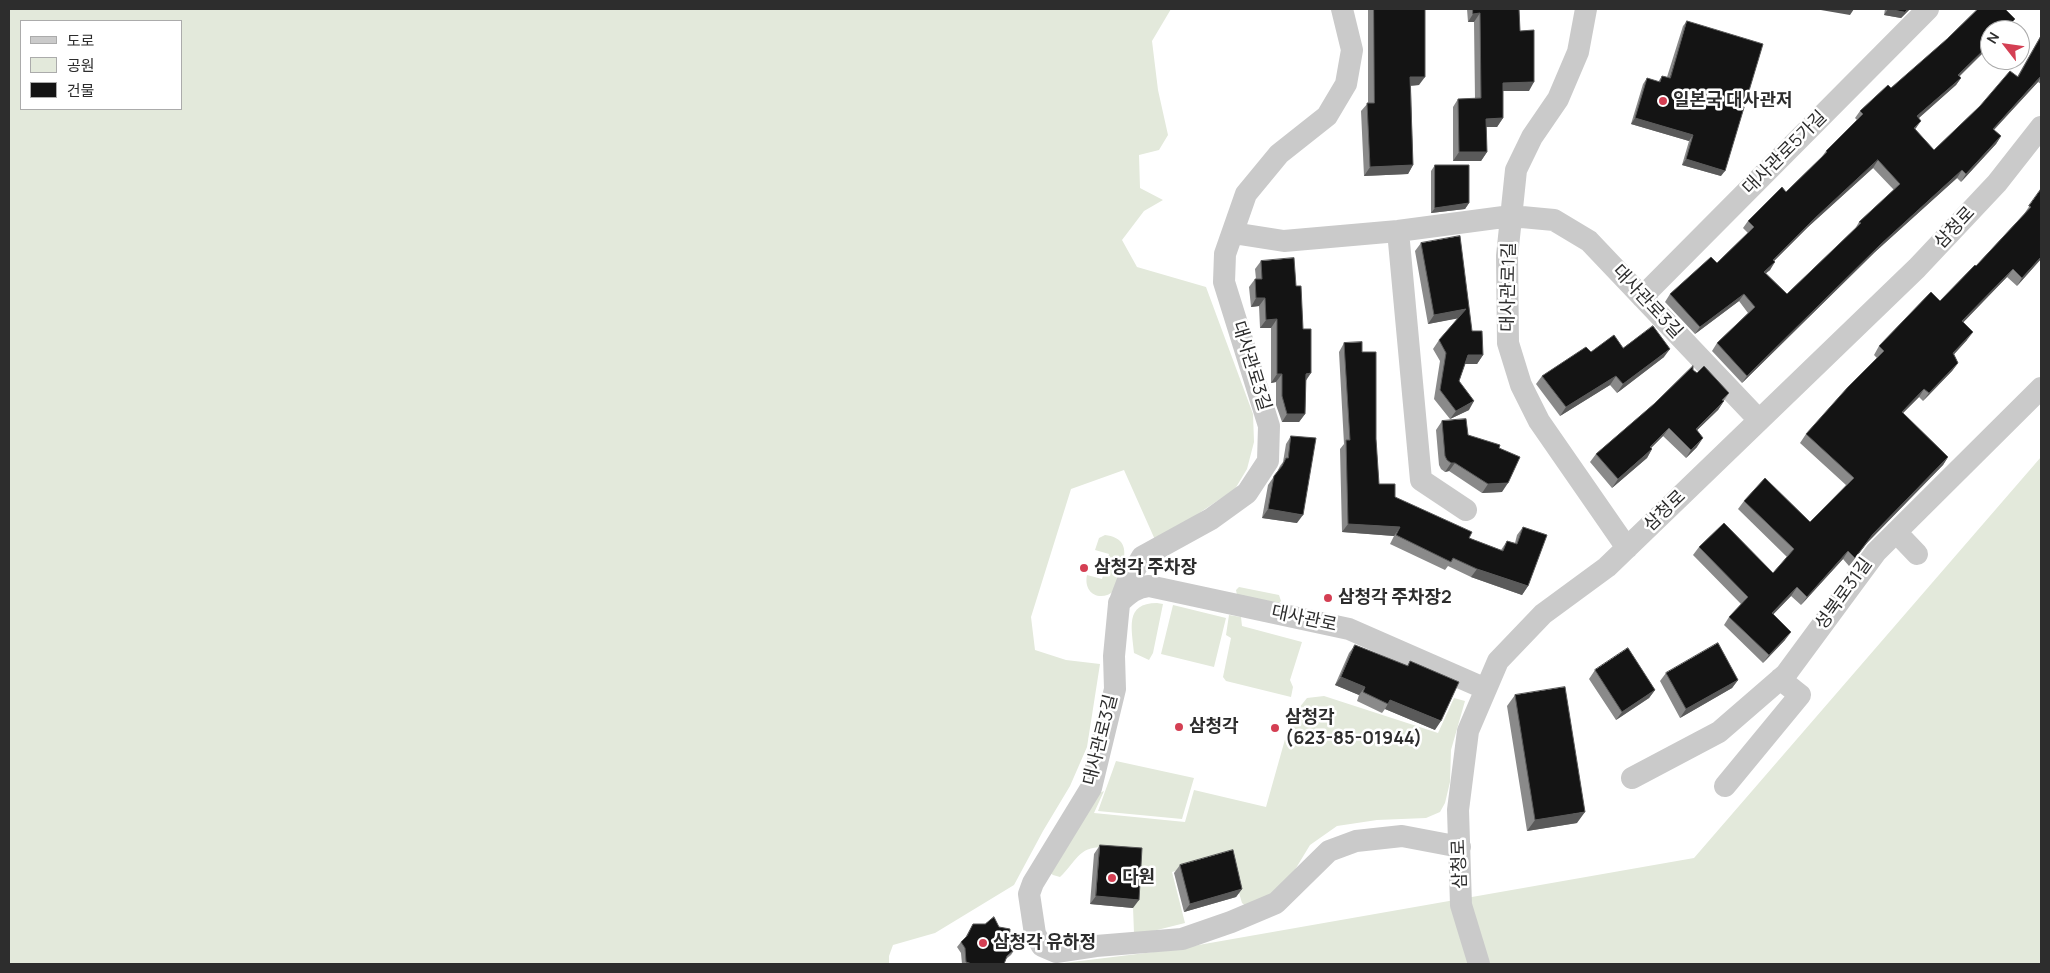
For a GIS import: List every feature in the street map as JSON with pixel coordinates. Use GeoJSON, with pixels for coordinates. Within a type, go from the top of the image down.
{"type":"FeatureCollection","features":[{"type":"Feature","properties":{"kind":"street","name":"대사관로3길"},"geometry":{"type":"LineString","coordinates":[[1342,9],[1352,50],[1346,84],[1327,116],[1279,154],[1246,194],[1225,254],[1224,282],[1269,426],[1268,461],[1247,493],[1211,520],[1142,557],[1127,582],[1119,604],[1114,656],[1114,689],[1091,788],[1033,883],[1029,894],[1035,934],[1042,946],[1056,952],[1096,946],[1182,939],[1276,903],[1329,851],[1356,841],[1402,836],[1460,847]]}},
{"type":"Feature","properties":{"kind":"street","name":"대사관로1길"},"geometry":{"type":"LineString","coordinates":[[1586,9],[1578,52],[1558,99],[1532,137],[1516,170],[1507,256],[1508,343],[1521,385],[1539,421],[1627,548]]}},
{"type":"Feature","properties":{"kind":"street","name":"대사관로5가길"},"geometry":{"type":"LineString","coordinates":[[1642,297],[1928,9]]}},
{"type":"Feature","properties":{"kind":"street","name":"삼청로"},"geometry":{"type":"LineString","coordinates":[[1479,964],[1461,905],[1458,810],[1468,731],[1498,661],[1543,614],[1607,567],[1917,268],[1997,183],[2041,127]]}},
{"type":"Feature","properties":{"kind":"street","name":"대사관로3길"},"geometry":{"type":"LineString","coordinates":[[1232,233],[1284,241],[1398,230],[1511,216],[1554,220],[1589,241],[1759,420]]}},
{"type":"Feature","properties":{"kind":"street"},"geometry":{"type":"LineString","coordinates":[[1398,230],[1421,480],[1466,510]]}},
{"type":"Feature","properties":{"kind":"street","name":"성북로31길"},"geometry":{"type":"LineString","coordinates":[[1632,778],[1719,732],[1786,674],[1876,552],[2041,388]]}},
{"type":"Feature","properties":{"kind":"street"},"geometry":{"type":"LineString","coordinates":[[1896,532],[1916,554]]}},
{"type":"Feature","properties":{"kind":"street","name":"대사관로"},"geometry":{"type":"LineString","coordinates":[[1119,604],[1129,593],[1148,586],[1349,629],[1486,689]]}},
{"type":"Feature","properties":{"kind":"street"},"geometry":{"type":"LineString","coordinates":[[1725,786],[1800,695],[1780,679]]}},
{"type":"Feature","properties":{"kind":"green space"},"geometry":{"type":"Polygon","coordinates":[[[9,9],[1171,9],[1152,41],[1158,90],[1168,135],[1159,150],[1139,155],[1140,188],[1163,200],[1144,211],[1122,240],[1137,267],[1206,287],[1253,414],[1254,442],[1247,469],[1235,489],[1156,542],[1124,470],[1071,489],[1031,617],[1035,650],[1066,660],[1100,664],[1087,747],[1070,786],[1014,885],[935,933],[893,945],[889,956],[889,964],[9,964],[9,9]]]}},
{"type":"Feature","properties":{"kind":"green space"},"geometry":{"type":"Polygon","coordinates":[[[2041,457],[2041,964],[1056,964],[1170,950],[1694,858],[2041,457]]]}},
{"type":"Feature","properties":{"kind":"green space"},"geometry":{"type":"Polygon","coordinates":[[[1105,535],[1121,542],[1124,556],[1115,590],[1110,594],[1099,596],[1090,592],[1086,582],[1087,575],[1102,579],[1109,554],[1095,550],[1099,538],[1105,535]]]}},
{"type":"Feature","properties":{"kind":"green space"},"geometry":{"type":"Polygon","coordinates":[[[1239,587],[1279,595],[1281,601],[1279,603],[1237,595],[1236,590],[1239,587]]]}},
{"type":"Feature","properties":{"kind":"green space"},"geometry":{"type":"Polygon","coordinates":[[[1157,603],[1163,604],[1153,653],[1149,660],[1134,653],[1132,619],[1139,607],[1157,603]]]}},
{"type":"Feature","properties":{"kind":"green space"},"geometry":{"type":"Polygon","coordinates":[[[1173,605],[1226,618],[1214,667],[1161,654],[1173,605]]]}},
{"type":"Feature","properties":{"kind":"green space"},"geometry":{"type":"Polygon","coordinates":[[[1229,615],[1241,617],[1242,626],[1302,642],[1290,680],[1293,687],[1291,697],[1226,681],[1223,677],[1231,638],[1226,635],[1229,615]]]}},
{"type":"Feature","properties":{"kind":"green space"},"geometry":{"type":"Polygon","coordinates":[[[1324,696],[1438,733],[1454,698],[1465,701],[1451,750],[1450,782],[1445,803],[1440,812],[1426,818],[1377,820],[1337,826],[1310,845],[1290,878],[1254,908],[1248,908],[1242,903],[1228,856],[1172,872],[1185,923],[1145,933],[1134,933],[1133,907],[1105,847],[1096,847],[1083,852],[1060,877],[1049,872],[1095,795],[1104,791],[1094,813],[1185,822],[1194,790],[1266,807],[1291,718],[1307,698],[1324,696]]]}},
{"type":"Feature","properties":{"kind":"green space"},"geometry":{"type":"Polygon","coordinates":[[[1116,761],[1194,778],[1182,819],[1098,811],[1116,761]]]}},
{"type":"Feature","properties":{"kind":"building"},"geometry":{"type":"Polygon","coordinates":[[[1374,9],[1425,9],[1425,77],[1410,77],[1413,165],[1370,167],[1367,103],[1374,103],[1374,9]]]}},
{"type":"Feature","properties":{"kind":"building"},"geometry":{"type":"Polygon","coordinates":[[[1473,9],[1519,9],[1520,31],[1534,30],[1534,82],[1503,83],[1503,118],[1486,119],[1487,152],[1459,152],[1458,99],[1481,98],[1480,13],[1473,14],[1473,9]]]}},
{"type":"Feature","properties":{"kind":"building"},"geometry":{"type":"Polygon","coordinates":[[[1888,9],[1908,9],[1905,12],[1888,9]]]}},
{"type":"Feature","properties":{"kind":"building"},"geometry":{"type":"Polygon","coordinates":[[[1978,9],[2005,9],[2015,19],[1980,20],[1980,54],[1958,75],[1961,78],[1917,116],[1921,121],[1914,128],[1934,150],[1980,106],[2010,71],[2018,77],[2022,70],[2030,70],[2030,56],[2041,36],[2041,76],[1993,129],[2001,136],[1966,174],[1962,170],[1880,245],[1747,376],[1717,343],[1755,307],[1744,294],[1700,327],[1670,294],[1711,257],[1717,263],[1754,227],[1748,221],[1782,187],[1786,192],[1863,114],[1860,111],[1888,85],[1891,88],[1978,9]],[[1878,160],[1813,220],[1773,260],[1775,262],[1764,272],[1787,294],[1861,223],[1859,222],[1900,184],[1878,160]]]}},
{"type":"Feature","properties":{"kind":"building","name":"일본국 대사관저"},"geometry":{"type":"Polygon","coordinates":[[[1687,21],[1763,44],[1725,171],[1686,159],[1693,135],[1635,118],[1647,78],[1660,82],[1662,76],[1670,78],[1687,21]]]}},
{"type":"Feature","properties":{"kind":"building"},"geometry":{"type":"Polygon","coordinates":[[[1435,165],[1469,165],[1469,203],[1435,208],[1435,165]]]}},
{"type":"Feature","properties":{"kind":"building"},"geometry":{"type":"Polygon","coordinates":[[[2041,189],[2041,257],[2022,278],[2013,269],[1962,321],[1973,332],[1953,353],[1958,363],[1929,393],[1924,389],[1902,412],[1948,457],[1873,534],[1855,558],[1848,551],[1807,597],[1797,587],[1772,613],[1791,632],[1769,655],[1729,617],[1748,597],[1699,547],[1724,523],[1773,573],[1794,549],[1744,501],[1765,478],[1810,522],[1854,478],[1806,434],[1848,387],[1884,351],[1879,346],[1931,292],[1940,301],[1976,266],[2031,207],[2029,206],[2041,189]]]}},
{"type":"Feature","properties":{"kind":"building"},"geometry":{"type":"Polygon","coordinates":[[[1460,236],[1472,331],[1482,331],[1483,355],[1468,355],[1459,381],[1474,401],[1456,411],[1440,390],[1446,353],[1439,340],[1466,309],[1434,315],[1421,243],[1460,236]]]}},
{"type":"Feature","properties":{"kind":"building"},"geometry":{"type":"Polygon","coordinates":[[[1294,258],[1296,286],[1301,286],[1303,329],[1311,329],[1311,373],[1306,374],[1305,414],[1287,414],[1282,396],[1282,374],[1277,374],[1277,319],[1266,320],[1265,298],[1256,298],[1255,279],[1262,279],[1261,261],[1294,258]]]}},
{"type":"Feature","properties":{"kind":"building"},"geometry":{"type":"Polygon","coordinates":[[[1653,326],[1670,349],[1623,384],[1616,376],[1566,407],[1542,376],[1586,347],[1591,352],[1614,335],[1623,348],[1653,326]]]}},
{"type":"Feature","properties":{"kind":"building"},"geometry":{"type":"Polygon","coordinates":[[[1362,342],[1362,352],[1376,352],[1376,439],[1379,484],[1395,484],[1395,497],[1472,532],[1469,538],[1503,551],[1507,541],[1517,544],[1523,527],[1547,535],[1528,586],[1477,569],[1453,558],[1451,562],[1396,535],[1400,527],[1348,524],[1346,440],[1350,440],[1344,343],[1362,342]]]}},
{"type":"Feature","properties":{"kind":"building"},"geometry":{"type":"Polygon","coordinates":[[[1693,366],[1693,370],[1697,373],[1704,366],[1729,393],[1722,400],[1724,401],[1696,429],[1703,438],[1691,450],[1669,428],[1650,447],[1652,449],[1618,479],[1596,454],[1654,404],[1693,366]]]}},
{"type":"Feature","properties":{"kind":"building"},"geometry":{"type":"Polygon","coordinates":[[[1466,419],[1468,435],[1500,445],[1499,448],[1520,457],[1508,483],[1488,484],[1447,460],[1442,421],[1466,419]]]}},
{"type":"Feature","properties":{"kind":"building"},"geometry":{"type":"Polygon","coordinates":[[[1291,436],[1316,438],[1303,515],[1268,509],[1274,476],[1286,458],[1288,458],[1291,436]]]}},
{"type":"Feature","properties":{"kind":"building"},"geometry":{"type":"Polygon","coordinates":[[[1718,643],[1738,680],[1686,709],[1666,673],[1718,643]]]}},
{"type":"Feature","properties":{"kind":"building"},"geometry":{"type":"Polygon","coordinates":[[[1355,645],[1408,666],[1410,661],[1459,682],[1441,721],[1390,700],[1388,704],[1363,692],[1365,687],[1341,677],[1355,645]]]}},
{"type":"Feature","properties":{"kind":"building"},"geometry":{"type":"Polygon","coordinates":[[[1628,648],[1655,690],[1622,712],[1595,670],[1628,648]]]}},
{"type":"Feature","properties":{"kind":"building"},"geometry":{"type":"Polygon","coordinates":[[[1565,687],[1585,812],[1535,820],[1515,695],[1565,687]]]}},
{"type":"Feature","properties":{"kind":"building"},"geometry":{"type":"Polygon","coordinates":[[[1100,845],[1142,848],[1139,900],[1096,896],[1100,845]]]}},
{"type":"Feature","properties":{"kind":"building"},"geometry":{"type":"Polygon","coordinates":[[[1233,850],[1242,889],[1190,904],[1180,865],[1233,850]]]}},
{"type":"Feature","properties":{"kind":"building","name":"삼청각 유하정"},"geometry":{"type":"Polygon","coordinates":[[[994,917],[999,927],[1010,929],[1009,942],[1015,949],[1007,956],[1004,964],[972,964],[966,962],[965,948],[961,942],[967,936],[973,924],[985,924],[994,917]]]}},
{"type":"Feature","properties":{"kind":"place","name":"일본국 대사관저"},"geometry":{"type":"Point","coordinates":[1663,101]}},
{"type":"Feature","properties":{"kind":"place","name":"삼청각 주차장"},"geometry":{"type":"Point","coordinates":[1084,568]}},
{"type":"Feature","properties":{"kind":"place","name":"삼청각 주차장2"},"geometry":{"type":"Point","coordinates":[1328,598]}},
{"type":"Feature","properties":{"kind":"place","name":"삼청각"},"geometry":{"type":"Point","coordinates":[1179,727]}},
{"type":"Feature","properties":{"kind":"place","name":"삼청각 (623-85-01944)"},"geometry":{"type":"Point","coordinates":[1275,728]}},
{"type":"Feature","properties":{"kind":"place","name":"다원"},"geometry":{"type":"Point","coordinates":[1112,878]}},
{"type":"Feature","properties":{"kind":"place","name":"삼청각 유하정"},"geometry":{"type":"Point","coordinates":[983,943]}}]}
